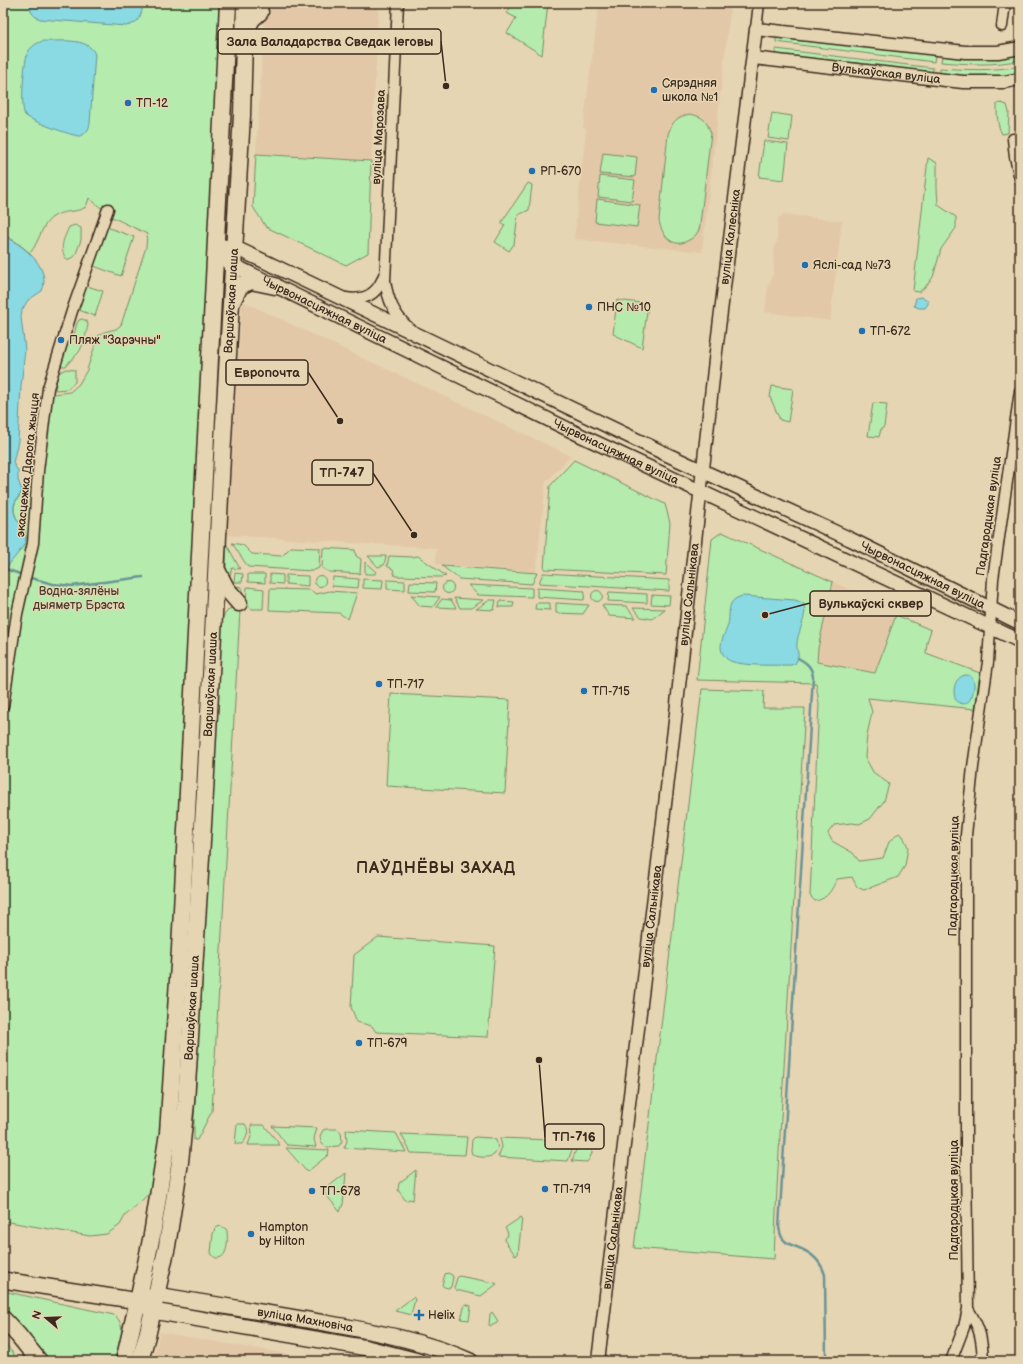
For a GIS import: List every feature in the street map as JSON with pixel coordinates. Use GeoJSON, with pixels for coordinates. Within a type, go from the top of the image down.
{"type":"FeatureCollection","features":[{"type":"Feature","properties":{"kind":"highway","name":"Варшаўская шаша"},"geometry":{"type":"LineString","coordinates":[[140,1361],[157,1295],[167,1246],[180,1162],[186,1102],[185,989],[180,949],[228,3]]}},
{"type":"Feature","properties":{"kind":"highway","name":"Варшаўская шаша"},"geometry":{"type":"LineString","coordinates":[[124,1361],[159,1197],[185,989],[196,949],[242,115],[245,3]]}},
{"type":"Feature","properties":{"kind":"highway"},"geometry":{"type":"LineString","coordinates":[[244,35],[252,19],[260,12]]}},
{"type":"Feature","properties":{"kind":"highway"},"geometry":{"type":"LineString","coordinates":[[231,303],[240,286],[251,281],[275,286]]}},
{"type":"Feature","properties":{"kind":"highway"},"geometry":{"type":"LineString","coordinates":[[214,622],[220,611],[225,607],[231,604],[239,603],[222,583],[217,568]]}},
{"type":"Feature","properties":{"kind":"highway"},"geometry":{"type":"LineString","coordinates":[[180,949],[196,949]]}},
{"type":"Feature","properties":{"kind":"highway"},"geometry":{"type":"LineString","coordinates":[[3,1319],[39,1361]]}},
{"type":"Feature","properties":{"kind":"main road","name":"Чырвонасцяжная вуліца"},"geometry":{"type":"LineString","coordinates":[[215,249],[234,248],[262,260],[415,334],[869,548],[1020,623]]}},
{"type":"Feature","properties":{"kind":"main road","name":"Чырвонасцяжная вуліца"},"geometry":{"type":"LineString","coordinates":[[215,249],[233,265],[415,355],[701,492],[1020,641]]}},
{"type":"Feature","properties":{"kind":"main road","name":"вуліца Махновіча"},"geometry":{"type":"LineString","coordinates":[[3,1280],[138,1301],[153,1311],[368,1348],[418,1361]]}},
{"type":"Feature","properties":{"kind":"main road","name":"вуліца Махновіча"},"geometry":{"type":"LineString","coordinates":[[138,1301],[157,1295],[382,1333],[435,1347],[470,1361]]}},
{"type":"Feature","properties":{"kind":"street","name":"вуліца Марозава"},"geometry":{"type":"LineString","coordinates":[[398,3],[385,271],[386,289],[392,308],[401,320],[415,334]]}},
{"type":"Feature","properties":{"kind":"street","name":"вуліца Калесніка"},"geometry":{"type":"LineString","coordinates":[[704,471],[716,352],[759,3]]}},
{"type":"Feature","properties":{"kind":"street"},"geometry":{"type":"LineString","coordinates":[[1002,26],[1005,3]]}},
{"type":"Feature","properties":{"kind":"street"},"geometry":{"type":"LineString","coordinates":[[756,29],[965,52],[998,52],[1020,48]]}},
{"type":"Feature","properties":{"kind":"street","name":"Вулькаўская вуліца"},"geometry":{"type":"LineString","coordinates":[[752,58],[963,82],[1004,82],[1020,79]]}},
{"type":"Feature","properties":{"kind":"street"},"geometry":{"type":"LineString","coordinates":[[1013,138],[1015,157],[1020,179]]}},
{"type":"Feature","properties":{"kind":"street","name":"экасцежка Дарога жыцця"},"geometry":{"type":"LineString","coordinates":[[3,706],[17,614],[33,544],[38,471],[48,388],[72,311],[108,209]]}},
{"type":"Feature","properties":{"kind":"street","name":"вуліца Марозава"},"geometry":{"type":"LineString","coordinates":[[339,297],[357,299],[370,296],[380,285],[385,271]]}},
{"type":"Feature","properties":{"kind":"street","name":"Падгародцкая вуліца"},"geometry":{"type":"LineString","coordinates":[[983,1361],[982,1343],[979,1331],[976,1321],[968,1309],[966,849],[973,767],[988,662],[992,579],[1020,391]]}},
{"type":"Feature","properties":{"kind":"street","name":"вуліца Сальнікава"},"geometry":{"type":"LineString","coordinates":[[598,1361],[704,471]]}},
{"type":"Feature","properties":{"kind":"street"},"geometry":{"type":"LineString","coordinates":[[951,1361],[964,1326],[968,1309]]}},
{"type":"Feature","properties":{"kind":"shaded area"},"geometry":{"type":"Polygon","coordinates":[[[265,3],[379,3],[371,161],[256,154],[265,3]]]}},
{"type":"Feature","properties":{"kind":"shaded area","name":"Сярэдняя школа №1"},"geometry":{"type":"Polygon","coordinates":[[[597,3],[731,3],[702,252],[574,239],[586,129],[583,128],[599,4],[597,3]]]}},
{"type":"Feature","properties":{"kind":"shaded area","name":"Яслі-сад №73"},"geometry":{"type":"Polygon","coordinates":[[[782,214],[842,221],[830,321],[765,312],[768,284],[770,284],[773,275],[775,243],[777,243],[778,217],[782,217],[782,214]]]}},
{"type":"Feature","properties":{"kind":"shaded area"},"geometry":{"type":"Polygon","coordinates":[[[242,301],[571,456],[546,482],[536,572],[436,564],[436,548],[226,535],[242,301]]]}},
{"type":"Feature","properties":{"kind":"shaded area"},"geometry":{"type":"Polygon","coordinates":[[[833,582],[878,603],[878,609],[896,615],[875,673],[817,662],[818,648],[833,582]]]}},
{"type":"Feature","properties":{"kind":"shaded area"},"geometry":{"type":"Polygon","coordinates":[[[160,1332],[311,1358],[329,1361],[153,1361],[160,1332]]]}},
{"type":"Feature","properties":{"kind":"green space","name":"Водна-зялёны дыяметр Брэста"},"geometry":{"type":"Polygon","coordinates":[[[3,3],[222,3],[165,1116],[155,1188],[125,1216],[120,1225],[107,1234],[90,1236],[3,1221],[3,574],[7,565],[21,549],[26,540],[24,531],[15,515],[14,505],[21,494],[22,489],[37,481],[51,400],[54,394],[70,392],[79,384],[87,370],[98,336],[104,332],[116,329],[121,325],[146,247],[147,234],[112,217],[89,198],[86,207],[60,213],[51,218],[44,227],[30,253],[15,241],[3,235],[3,3]]]}},
{"type":"Feature","properties":{"kind":"green space"},"geometry":{"type":"Polygon","coordinates":[[[513,3],[548,3],[542,55],[507,33],[516,18],[507,13],[513,3]]]}},
{"type":"Feature","properties":{"kind":"green space"},"geometry":{"type":"Polygon","coordinates":[[[776,36],[935,55],[934,62],[776,42],[776,36]]]}},
{"type":"Feature","properties":{"kind":"green space"},"geometry":{"type":"Polygon","coordinates":[[[776,49],[933,68],[932,74],[775,55],[776,49]]]}},
{"type":"Feature","properties":{"kind":"green space"},"geometry":{"type":"Polygon","coordinates":[[[1020,54],[1020,60],[991,64],[941,62],[942,56],[968,58],[1020,54]]]}},
{"type":"Feature","properties":{"kind":"green space"},"geometry":{"type":"Polygon","coordinates":[[[1020,66],[1020,73],[1005,76],[940,75],[940,68],[980,70],[1020,66]]]}},
{"type":"Feature","properties":{"kind":"green space"},"geometry":{"type":"Polygon","coordinates":[[[1001,103],[1007,105],[1009,112],[1008,133],[1002,134],[998,123],[997,112],[997,104],[1001,103]]]}},
{"type":"Feature","properties":{"kind":"green space"},"geometry":{"type":"Polygon","coordinates":[[[772,113],[792,116],[789,141],[768,138],[772,113]]]}},
{"type":"Feature","properties":{"kind":"green space"},"geometry":{"type":"Polygon","coordinates":[[[690,114],[698,116],[704,120],[711,133],[699,229],[691,239],[682,243],[677,243],[668,239],[662,230],[659,220],[668,134],[678,118],[690,114]]]}},
{"type":"Feature","properties":{"kind":"green space"},"geometry":{"type":"Polygon","coordinates":[[[764,141],[788,144],[784,180],[759,177],[764,141]]]}},
{"type":"Feature","properties":{"kind":"green space"},"geometry":{"type":"Polygon","coordinates":[[[603,153],[637,157],[635,177],[600,174],[603,153]]]}},
{"type":"Feature","properties":{"kind":"green space"},"geometry":{"type":"Polygon","coordinates":[[[256,154],[371,161],[368,253],[346,265],[266,227],[253,207],[256,154]]]}},
{"type":"Feature","properties":{"kind":"green space"},"geometry":{"type":"Polygon","coordinates":[[[928,158],[937,163],[938,205],[956,217],[956,228],[941,249],[933,277],[919,292],[913,291],[928,158]]]}},
{"type":"Feature","properties":{"kind":"green space"},"geometry":{"type":"Polygon","coordinates":[[[600,176],[635,180],[632,201],[598,197],[600,176]]]}},
{"type":"Feature","properties":{"kind":"green space"},"geometry":{"type":"Polygon","coordinates":[[[528,183],[532,185],[529,210],[518,215],[514,244],[509,251],[495,242],[505,225],[501,223],[528,183]]]}},
{"type":"Feature","properties":{"kind":"green space"},"geometry":{"type":"Polygon","coordinates":[[[597,199],[640,205],[637,227],[595,222],[597,199]]]}},
{"type":"Feature","properties":{"kind":"green space"},"geometry":{"type":"Polygon","coordinates":[[[75,225],[81,228],[81,240],[75,256],[67,260],[64,256],[62,247],[69,227],[75,225]]]}},
{"type":"Feature","properties":{"kind":"green space"},"geometry":{"type":"Polygon","coordinates":[[[104,226],[134,237],[121,276],[91,265],[104,226]]]}},
{"type":"Feature","properties":{"kind":"green space"},"geometry":{"type":"Polygon","coordinates":[[[222,272],[224,274],[214,515],[189,944],[222,272]]]}},
{"type":"Feature","properties":{"kind":"green space"},"geometry":{"type":"Polygon","coordinates":[[[84,285],[103,291],[95,316],[76,309],[84,285]]]}},
{"type":"Feature","properties":{"kind":"green space"},"geometry":{"type":"Polygon","coordinates":[[[617,300],[648,304],[642,348],[613,334],[617,300]]]}},
{"type":"Feature","properties":{"kind":"green space"},"geometry":{"type":"Polygon","coordinates":[[[82,319],[87,321],[88,325],[81,349],[66,366],[60,366],[59,364],[67,343],[73,339],[77,323],[82,319]]]}},
{"type":"Feature","properties":{"kind":"green space"},"geometry":{"type":"Polygon","coordinates":[[[66,369],[75,370],[75,382],[67,389],[55,390],[58,373],[66,369]]]}},
{"type":"Feature","properties":{"kind":"green space"},"geometry":{"type":"Polygon","coordinates":[[[772,386],[793,389],[788,422],[780,420],[770,397],[772,386]]]}},
{"type":"Feature","properties":{"kind":"green space"},"geometry":{"type":"Polygon","coordinates":[[[873,403],[887,404],[884,427],[881,429],[879,437],[868,436],[873,403]]]}},
{"type":"Feature","properties":{"kind":"green space"},"geometry":{"type":"Polygon","coordinates":[[[574,460],[665,504],[670,523],[666,575],[544,569],[550,486],[574,460]]]}},
{"type":"Feature","properties":{"kind":"green space"},"geometry":{"type":"Polygon","coordinates":[[[722,532],[833,582],[818,648],[817,662],[875,673],[896,615],[931,630],[927,642],[926,653],[980,673],[975,709],[868,698],[872,712],[867,735],[865,757],[873,772],[889,784],[884,801],[870,819],[859,824],[852,823],[834,825],[828,833],[832,841],[853,853],[859,861],[883,858],[889,842],[899,833],[903,836],[908,847],[905,866],[898,877],[864,890],[857,887],[852,877],[837,879],[829,893],[823,898],[815,901],[810,896],[819,704],[816,683],[697,680],[712,539],[722,532]]]}},
{"type":"Feature","properties":{"kind":"green space"},"geometry":{"type":"Polygon","coordinates":[[[226,543],[240,569],[232,568],[229,578],[232,586],[242,587],[241,600],[226,581],[226,543]]]}},
{"type":"Feature","properties":{"kind":"green space"},"geometry":{"type":"Polygon","coordinates":[[[232,543],[243,545],[252,554],[282,556],[291,547],[320,548],[319,568],[312,571],[248,567],[232,543]]]}},
{"type":"Feature","properties":{"kind":"green space"},"geometry":{"type":"Polygon","coordinates":[[[323,548],[355,550],[356,556],[361,559],[360,574],[329,572],[322,568],[323,548]]]}},
{"type":"Feature","properties":{"kind":"green space"},"geometry":{"type":"Polygon","coordinates":[[[368,556],[386,556],[384,565],[378,567],[368,556]]]}},
{"type":"Feature","properties":{"kind":"green space"},"geometry":{"type":"Polygon","coordinates":[[[389,556],[418,556],[446,576],[395,576],[393,569],[387,566],[389,556]]]}},
{"type":"Feature","properties":{"kind":"green space"},"geometry":{"type":"Polygon","coordinates":[[[365,562],[376,572],[375,574],[365,574],[365,562]]]}},
{"type":"Feature","properties":{"kind":"green space"},"geometry":{"type":"Polygon","coordinates":[[[442,566],[537,573],[532,584],[459,579],[442,566]]]}},
{"type":"Feature","properties":{"kind":"green space"},"geometry":{"type":"Polygon","coordinates":[[[235,573],[243,574],[242,582],[234,582],[235,573]]]}},
{"type":"Feature","properties":{"kind":"green space"},"geometry":{"type":"Polygon","coordinates":[[[543,573],[669,580],[669,591],[539,583],[543,573]]]}},
{"type":"Feature","properties":{"kind":"green space"},"geometry":{"type":"Polygon","coordinates":[[[248,574],[265,574],[265,583],[248,582],[248,574]]]}},
{"type":"Feature","properties":{"kind":"green space"},"geometry":{"type":"Polygon","coordinates":[[[270,574],[283,575],[283,584],[270,583],[270,574]]]}},
{"type":"Feature","properties":{"kind":"green space"},"geometry":{"type":"Polygon","coordinates":[[[286,575],[308,576],[308,586],[286,584],[286,575]]]}},
{"type":"Feature","properties":{"kind":"green space"},"geometry":{"type":"Polygon","coordinates":[[[318,576],[322,576],[324,577],[324,585],[318,586],[315,583],[315,579],[318,576]]]}},
{"type":"Feature","properties":{"kind":"green space"},"geometry":{"type":"Polygon","coordinates":[[[333,577],[359,579],[358,588],[332,586],[333,577]]]}},
{"type":"Feature","properties":{"kind":"green space"},"geometry":{"type":"Polygon","coordinates":[[[363,579],[383,580],[382,589],[363,588],[363,579]]]}},
{"type":"Feature","properties":{"kind":"green space"},"geometry":{"type":"Polygon","coordinates":[[[387,580],[405,581],[405,590],[387,589],[387,580]]]}},
{"type":"Feature","properties":{"kind":"green space"},"geometry":{"type":"Polygon","coordinates":[[[410,582],[436,583],[435,592],[409,591],[410,582]]]}},
{"type":"Feature","properties":{"kind":"green space"},"geometry":{"type":"Polygon","coordinates":[[[446,583],[450,583],[452,584],[452,592],[446,593],[443,590],[443,586],[446,583]]]}},
{"type":"Feature","properties":{"kind":"green space"},"geometry":{"type":"Polygon","coordinates":[[[468,585],[532,588],[532,597],[478,595],[468,585]]]}},
{"type":"Feature","properties":{"kind":"green space"},"geometry":{"type":"Polygon","coordinates":[[[247,587],[264,589],[263,609],[252,609],[246,604],[247,587]]]}},
{"type":"Feature","properties":{"kind":"green space"},"geometry":{"type":"Polygon","coordinates":[[[537,588],[585,591],[584,600],[537,597],[537,588]]]}},
{"type":"Feature","properties":{"kind":"green space"},"geometry":{"type":"Polygon","coordinates":[[[270,589],[310,590],[316,594],[330,591],[357,593],[348,619],[339,613],[269,610],[270,589]]]}},
{"type":"Feature","properties":{"kind":"green space"},"geometry":{"type":"Polygon","coordinates":[[[595,591],[599,591],[601,592],[601,600],[595,601],[592,598],[592,594],[595,591]]]}},
{"type":"Feature","properties":{"kind":"green space"},"geometry":{"type":"Polygon","coordinates":[[[609,592],[647,594],[647,603],[608,601],[609,592]]]}},
{"type":"Feature","properties":{"kind":"green space"},"geometry":{"type":"Polygon","coordinates":[[[411,595],[440,597],[433,607],[420,606],[411,595]]]}},
{"type":"Feature","properties":{"kind":"green space"},"geometry":{"type":"Polygon","coordinates":[[[652,595],[670,596],[669,605],[651,604],[652,595]]]}},
{"type":"Feature","properties":{"kind":"green space"},"geometry":{"type":"Polygon","coordinates":[[[454,598],[484,600],[471,608],[460,608],[454,598]]]}},
{"type":"Feature","properties":{"kind":"green space"},"geometry":{"type":"Polygon","coordinates":[[[442,599],[451,600],[456,608],[436,607],[442,599]]]}},
{"type":"Feature","properties":{"kind":"green space"},"geometry":{"type":"Polygon","coordinates":[[[490,600],[496,600],[494,610],[476,609],[490,600]]]}},
{"type":"Feature","properties":{"kind":"green space"},"geometry":{"type":"Polygon","coordinates":[[[500,601],[514,602],[513,607],[499,607],[500,601]]]}},
{"type":"Feature","properties":{"kind":"green space"},"geometry":{"type":"Polygon","coordinates":[[[536,603],[550,603],[550,610],[535,609],[536,603]]]}},
{"type":"Feature","properties":{"kind":"green space"},"geometry":{"type":"Polygon","coordinates":[[[556,603],[589,605],[583,614],[556,613],[556,603]]]}},
{"type":"Feature","properties":{"kind":"green space"},"geometry":{"type":"Polygon","coordinates":[[[602,605],[626,606],[636,618],[609,616],[602,605]]]}},
{"type":"Feature","properties":{"kind":"green space"},"geometry":{"type":"Polygon","coordinates":[[[236,607],[240,611],[212,1111],[197,1140],[194,1140],[222,618],[229,609],[236,607]]]}},
{"type":"Feature","properties":{"kind":"green space"},"geometry":{"type":"Polygon","coordinates":[[[633,608],[665,609],[652,619],[641,617],[633,608]]]}},
{"type":"Feature","properties":{"kind":"green space"},"geometry":{"type":"Polygon","coordinates":[[[702,689],[764,691],[763,708],[805,708],[774,1259],[634,1248],[702,689]]]}},
{"type":"Feature","properties":{"kind":"green space"},"geometry":{"type":"Polygon","coordinates":[[[391,694],[510,700],[505,793],[386,786],[391,694]]]}},
{"type":"Feature","properties":{"kind":"green space"},"geometry":{"type":"Polygon","coordinates":[[[378,937],[495,946],[488,1037],[376,1032],[372,1026],[357,1022],[351,1007],[354,955],[378,937]]]}},
{"type":"Feature","properties":{"kind":"green space"},"geometry":{"type":"Polygon","coordinates":[[[237,1124],[245,1124],[247,1127],[248,1132],[242,1144],[235,1144],[237,1124]]]}},
{"type":"Feature","properties":{"kind":"green space"},"geometry":{"type":"Polygon","coordinates":[[[251,1125],[264,1125],[280,1145],[248,1145],[252,1134],[251,1125]]]}},
{"type":"Feature","properties":{"kind":"green space"},"geometry":{"type":"Polygon","coordinates":[[[272,1126],[317,1128],[314,1139],[316,1147],[287,1145],[272,1126]]]}},
{"type":"Feature","properties":{"kind":"green space"},"geometry":{"type":"Polygon","coordinates":[[[337,1129],[341,1132],[342,1141],[339,1146],[326,1147],[321,1143],[320,1136],[323,1130],[337,1129]]]}},
{"type":"Feature","properties":{"kind":"green space"},"geometry":{"type":"Polygon","coordinates":[[[346,1130],[396,1133],[406,1152],[344,1148],[347,1141],[346,1130]]]}},
{"type":"Feature","properties":{"kind":"green space"},"geometry":{"type":"Polygon","coordinates":[[[401,1134],[467,1137],[465,1155],[411,1153],[401,1134]]]}},
{"type":"Feature","properties":{"kind":"green space"},"geometry":{"type":"Polygon","coordinates":[[[475,1137],[491,1138],[496,1140],[498,1148],[494,1155],[483,1157],[472,1154],[472,1140],[475,1137]]]}},
{"type":"Feature","properties":{"kind":"green space"},"geometry":{"type":"Polygon","coordinates":[[[500,1138],[575,1141],[568,1161],[498,1157],[502,1147],[500,1138]]]}},
{"type":"Feature","properties":{"kind":"green space"},"geometry":{"type":"Polygon","coordinates":[[[579,1141],[591,1141],[592,1152],[587,1162],[572,1161],[579,1141]]]}},
{"type":"Feature","properties":{"kind":"green space"},"geometry":{"type":"Polygon","coordinates":[[[286,1148],[329,1150],[328,1155],[307,1172],[286,1148]]]}},
{"type":"Feature","properties":{"kind":"green space"},"geometry":{"type":"Polygon","coordinates":[[[416,1170],[413,1200],[409,1199],[406,1201],[398,1190],[399,1183],[416,1170]]]}},
{"type":"Feature","properties":{"kind":"green space"},"geometry":{"type":"Polygon","coordinates":[[[346,1173],[343,1204],[340,1212],[324,1190],[346,1173]]]}},
{"type":"Feature","properties":{"kind":"green space"},"geometry":{"type":"Polygon","coordinates":[[[521,1217],[518,1254],[516,1256],[504,1240],[508,1235],[505,1228],[521,1217]]]}},
{"type":"Feature","properties":{"kind":"green space"},"geometry":{"type":"Polygon","coordinates":[[[221,1226],[227,1231],[227,1244],[223,1256],[216,1258],[211,1252],[213,1234],[215,1228],[221,1226]]]}},
{"type":"Feature","properties":{"kind":"green space"},"geometry":{"type":"Polygon","coordinates":[[[448,1273],[453,1277],[451,1287],[449,1288],[442,1285],[445,1274],[448,1273]]]}},
{"type":"Feature","properties":{"kind":"green space"},"geometry":{"type":"Polygon","coordinates":[[[459,1276],[497,1284],[481,1296],[456,1290],[454,1288],[459,1276]]]}},
{"type":"Feature","properties":{"kind":"green space"},"geometry":{"type":"Polygon","coordinates":[[[3,1291],[114,1315],[121,1325],[122,1331],[114,1361],[45,1361],[3,1315],[3,1291]]]}},
{"type":"Feature","properties":{"kind":"green space"},"geometry":{"type":"Polygon","coordinates":[[[413,1297],[415,1299],[411,1315],[395,1311],[413,1297]]]}},
{"type":"Feature","properties":{"kind":"green space"},"geometry":{"type":"Polygon","coordinates":[[[465,1304],[471,1306],[469,1320],[461,1319],[465,1304]]]}},
{"type":"Feature","properties":{"kind":"green space"},"geometry":{"type":"Polygon","coordinates":[[[492,1312],[498,1321],[491,1326],[489,1325],[490,1314],[492,1312]]]}},
{"type":"Feature","properties":{"kind":"green space"},"geometry":{"type":"Polygon","coordinates":[[[3,1341],[19,1361],[3,1361],[3,1341]]]}},
{"type":"Feature","properties":{"kind":"water"},"geometry":{"type":"Polygon","coordinates":[[[30,3],[143,3],[142,11],[137,21],[126,26],[40,19],[32,13],[30,3]]]}},
{"type":"Feature","properties":{"kind":"water"},"geometry":{"type":"Polygon","coordinates":[[[3,30],[6,43],[3,76],[3,30]]]}},
{"type":"Feature","properties":{"kind":"water"},"geometry":{"type":"Polygon","coordinates":[[[43,41],[79,42],[91,48],[95,54],[90,123],[84,134],[79,136],[75,135],[51,127],[25,115],[23,94],[24,73],[27,56],[28,52],[33,46],[43,41]]]}},
{"type":"Feature","properties":{"kind":"water"},"geometry":{"type":"Polygon","coordinates":[[[3,235],[19,244],[33,257],[43,273],[44,282],[42,291],[28,300],[22,310],[21,317],[25,350],[21,386],[18,441],[13,463],[18,471],[18,480],[22,491],[14,505],[14,510],[17,519],[25,531],[26,540],[23,547],[3,573],[3,235]]]}},
{"type":"Feature","properties":{"kind":"water"},"geometry":{"type":"Polygon","coordinates":[[[921,297],[928,300],[928,304],[925,308],[914,306],[916,298],[921,297]]]}},
{"type":"Feature","properties":{"kind":"water"},"geometry":{"type":"Polygon","coordinates":[[[743,596],[795,600],[803,603],[805,612],[798,638],[798,658],[795,664],[767,665],[739,663],[732,662],[723,655],[721,647],[728,625],[731,604],[733,600],[743,596]]]}},
{"type":"Feature","properties":{"kind":"water"},"geometry":{"type":"Polygon","coordinates":[[[965,675],[972,678],[974,687],[969,701],[965,704],[956,700],[954,689],[958,679],[965,675]]]}},
{"type":"Feature","properties":{"kind":"waterway"},"geometry":{"type":"LineString","coordinates":[[5,569],[23,575]]}},
{"type":"Feature","properties":{"kind":"waterway"},"geometry":{"type":"LineString","coordinates":[[27,577],[53,584],[72,586],[143,577]]}},
{"type":"Feature","properties":{"kind":"waterway"},"geometry":{"type":"LineString","coordinates":[[798,658],[812,671],[813,677],[779,1227],[780,1234],[783,1239],[788,1244],[804,1250],[812,1255],[821,1266],[825,1275],[826,1361]]}},
{"type":"Feature","properties":{"kind":"place","name":"Зала Валадарства Сведак Іеговы"},"geometry":{"type":"Point","coordinates":[446,86]}},
{"type":"Feature","properties":{"kind":"place","name":"Сярэдняя школа №1"},"geometry":{"type":"Point","coordinates":[654,90]}},
{"type":"Feature","properties":{"kind":"place","name":"ТП-12"},"geometry":{"type":"Point","coordinates":[128,103]}},
{"type":"Feature","properties":{"kind":"place","name":"РП-670"},"geometry":{"type":"Point","coordinates":[532,171]}},
{"type":"Feature","properties":{"kind":"place","name":"Яслі-сад №73"},"geometry":{"type":"Point","coordinates":[805,265]}},
{"type":"Feature","properties":{"kind":"place","name":"ПНС №10"},"geometry":{"type":"Point","coordinates":[589,307]}},
{"type":"Feature","properties":{"kind":"place","name":"ТП-672"},"geometry":{"type":"Point","coordinates":[862,331]}},
{"type":"Feature","properties":{"kind":"place","name":"Пляж \"Зарэчны\""},"geometry":{"type":"Point","coordinates":[61,340]}},
{"type":"Feature","properties":{"kind":"place","name":"Европочта"},"geometry":{"type":"Point","coordinates":[340,421]}},
{"type":"Feature","properties":{"kind":"place","name":"ТП-747"},"geometry":{"type":"Point","coordinates":[414,535]}},
{"type":"Feature","properties":{"kind":"place","name":"Вулькаўскі сквер"},"geometry":{"type":"Point","coordinates":[765,615]}},
{"type":"Feature","properties":{"kind":"place","name":"ТП-717"},"geometry":{"type":"Point","coordinates":[379,684]}},
{"type":"Feature","properties":{"kind":"place","name":"ТП-715"},"geometry":{"type":"Point","coordinates":[584,691]}},
{"type":"Feature","properties":{"kind":"place","name":"ТП-679"},"geometry":{"type":"Point","coordinates":[359,1043]}},
{"type":"Feature","properties":{"kind":"place","name":"ТП-716"},"geometry":{"type":"Point","coordinates":[539,1060]}},
{"type":"Feature","properties":{"kind":"place","name":"ТП-719"},"geometry":{"type":"Point","coordinates":[545,1189]}},
{"type":"Feature","properties":{"kind":"place","name":"ТП-678"},"geometry":{"type":"Point","coordinates":[312,1191]}},
{"type":"Feature","properties":{"kind":"place","name":"Hampton by Hilton"},"geometry":{"type":"Point","coordinates":[251,1234]}},
{"type":"Feature","properties":{"kind":"place","name":"Helix"},"geometry":{"type":"Point","coordinates":[419,1315]}},
{"type":"Feature","properties":{"kind":"district","name":"ПАЎДНЁВЫ ЗАХАД"},"geometry":{"type":"Point","coordinates":[436,868]}}]}
